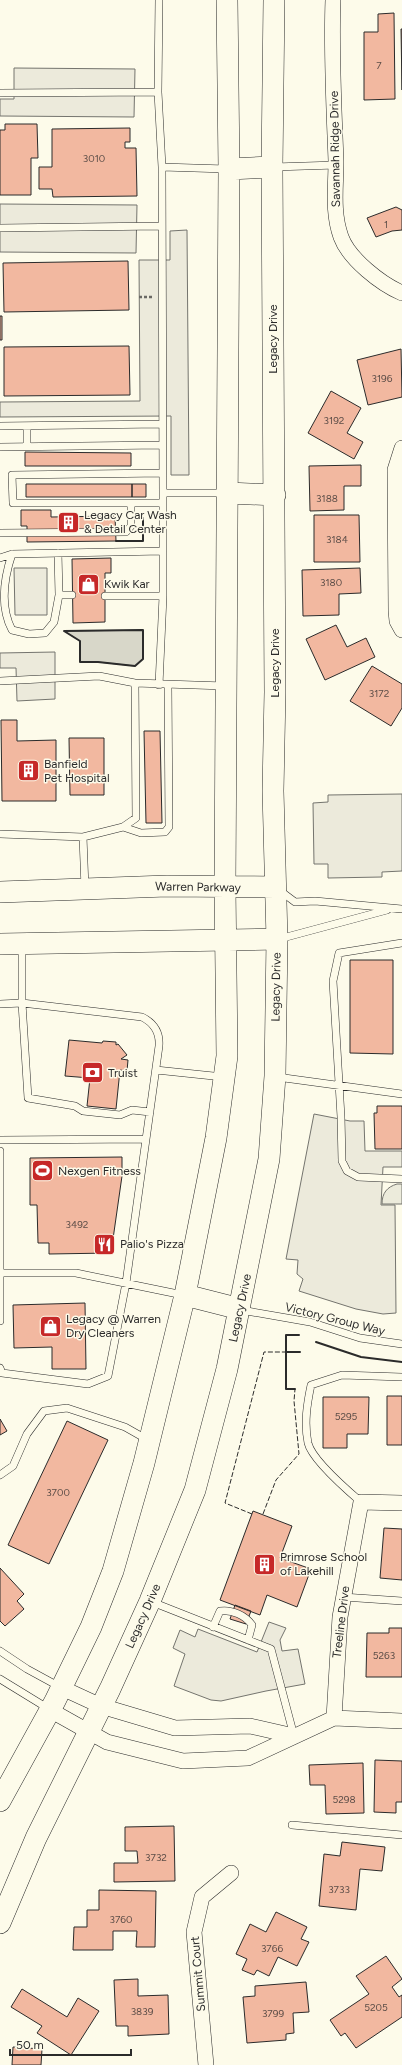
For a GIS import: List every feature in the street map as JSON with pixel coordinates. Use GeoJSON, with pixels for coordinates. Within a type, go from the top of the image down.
{"type":"FeatureCollection","features":[{"type":"Feature","properties":{"kind":"main road"},"geometry":{"type":"LineString","coordinates":[[0,1800],[62,1688],[91,1627],[113,1571],[149,1441],[185,1295],[216,1138],[227,1056],[225,888],[229,169],[227,0]]}},
{"type":"Feature","properties":{"kind":"main road","name":"Legacy Drive"},"geometry":{"type":"LineString","coordinates":[[0,1923],[36,1838],[89,1732],[150,1601],[195,1490],[227,1369],[270,1159],[275,1076],[277,939],[273,791],[275,494],[272,167],[274,0]]}},
{"type":"Feature","properties":{"kind":"main road"},"geometry":{"type":"LineString","coordinates":[[229,169],[272,167]]}},
{"type":"Feature","properties":{"kind":"main road"},"geometry":{"type":"LineString","coordinates":[[228,494],[275,494]]}},
{"type":"Feature","properties":{"kind":"main road","name":"Warren Parkway"},"geometry":{"type":"LineString","coordinates":[[0,892],[167,886],[225,888],[275,887]]}},
{"type":"Feature","properties":{"kind":"main road"},"geometry":{"type":"LineString","coordinates":[[0,944],[277,939]]}},
{"type":"Feature","properties":{"kind":"main road"},"geometry":{"type":"LineString","coordinates":[[185,1295],[240,1309]]}},
{"type":"Feature","properties":{"kind":"street","name":"Savannah Ridge Drive"},"geometry":{"type":"LineString","coordinates":[[333,0],[336,165],[334,198],[341,238],[350,253],[376,278],[390,288],[402,293]]}},
{"type":"Feature","properties":{"kind":"street"},"geometry":{"type":"LineString","coordinates":[[402,448],[395,470],[396,611],[397,621],[402,630]]}},
{"type":"Feature","properties":{"kind":"street"},"geometry":{"type":"LineString","coordinates":[[361,1502],[402,1503]]}},
{"type":"Feature","properties":{"kind":"street","name":"Treeline Drive"},"geometry":{"type":"LineString","coordinates":[[334,1718],[338,1647],[344,1597],[361,1502]]}},
{"type":"Feature","properties":{"kind":"street"},"geometry":{"type":"LineString","coordinates":[[62,1688],[101,1706],[175,1728],[250,1726],[294,1736]]}},
{"type":"Feature","properties":{"kind":"street"},"geometry":{"type":"LineString","coordinates":[[50,1710],[107,1742],[183,1761],[248,1758],[334,1718],[402,1721]]}},
{"type":"Feature","properties":{"kind":"street","name":"Summit Court"},"geometry":{"type":"LineString","coordinates":[[206,2065],[194,1932],[202,1897],[230,1873]]}},
{"type":"Feature","properties":{"kind":"lane"},"geometry":{"type":"LineString","coordinates":[[159,0],[158,92],[162,167],[163,473],[163,596],[159,685]]}},
{"type":"Feature","properties":{"kind":"lane"},"geometry":{"type":"LineString","coordinates":[[0,93],[158,92]]}},
{"type":"Feature","properties":{"kind":"lane"},"geometry":{"type":"LineString","coordinates":[[272,167],[336,165]]}},
{"type":"Feature","properties":{"kind":"lane"},"geometry":{"type":"LineString","coordinates":[[162,167],[229,169]]}},
{"type":"Feature","properties":{"kind":"lane"},"geometry":{"type":"LineString","coordinates":[[0,228],[161,226]]}},
{"type":"Feature","properties":{"kind":"lane"},"geometry":{"type":"LineString","coordinates":[[0,426],[162,424]]}},
{"type":"Feature","properties":{"kind":"lane"},"geometry":{"type":"LineString","coordinates":[[27,426],[27,447]]}},
{"type":"Feature","properties":{"kind":"lane"},"geometry":{"type":"LineString","coordinates":[[0,448],[162,445]]}},
{"type":"Feature","properties":{"kind":"lane"},"geometry":{"type":"LineString","coordinates":[[163,473],[12,475],[13,503],[163,504]]}},
{"type":"Feature","properties":{"kind":"lane"},"geometry":{"type":"LineString","coordinates":[[163,493],[228,494]]}},
{"type":"Feature","properties":{"kind":"lane"},"geometry":{"type":"LineString","coordinates":[[0,533],[126,532],[131,526],[131,504]]}},
{"type":"Feature","properties":{"kind":"lane"},"geometry":{"type":"LineString","coordinates":[[0,558],[12,554],[163,551]]}},
{"type":"Feature","properties":{"kind":"lane"},"geometry":{"type":"LineString","coordinates":[[12,554],[4,578],[6,618],[12,630],[29,634],[45,633],[54,622],[59,595],[58,553]]}},
{"type":"Feature","properties":{"kind":"lane"},"geometry":{"type":"LineString","coordinates":[[59,595],[72,595]]}},
{"type":"Feature","properties":{"kind":"lane"},"geometry":{"type":"LineString","coordinates":[[105,596],[163,596]]}},
{"type":"Feature","properties":{"kind":"lane"},"geometry":{"type":"LineString","coordinates":[[0,681],[99,676],[136,683],[159,685],[227,686]]}},
{"type":"Feature","properties":{"kind":"lane"},"geometry":{"type":"LineString","coordinates":[[0,834],[83,837],[123,827],[136,818],[136,683]]}},
{"type":"Feature","properties":{"kind":"lane"},"geometry":{"type":"LineString","coordinates":[[123,827],[141,833],[165,832],[170,827],[168,685]]}},
{"type":"Feature","properties":{"kind":"lane"},"geometry":{"type":"LineString","coordinates":[[83,837],[85,888]]}},
{"type":"Feature","properties":{"kind":"lane"},"geometry":{"type":"LineString","coordinates":[[275,887],[295,902],[315,901],[402,909]]}},
{"type":"Feature","properties":{"kind":"lane"},"geometry":{"type":"LineString","coordinates":[[277,939],[391,909]]}},
{"type":"Feature","properties":{"kind":"lane"},"geometry":{"type":"LineString","coordinates":[[402,943],[339,953],[333,981],[342,1161],[347,1171],[358,1177],[402,1179]]}},
{"type":"Feature","properties":{"kind":"lane"},"geometry":{"type":"LineString","coordinates":[[22,944],[22,1003],[28,1098],[75,1106],[83,1111],[120,1115],[132,1110],[150,1112]]}},
{"type":"Feature","properties":{"kind":"lane"},"geometry":{"type":"LineString","coordinates":[[0,1004],[22,1003],[132,1014],[146,1019],[153,1025],[159,1038],[156,1070],[126,1283],[108,1376],[88,1384],[2,1373],[0,1368]]}},
{"type":"Feature","properties":{"kind":"lane"},"geometry":{"type":"LineString","coordinates":[[156,1070],[224,1077]]}},
{"type":"Feature","properties":{"kind":"lane"},"geometry":{"type":"LineString","coordinates":[[275,1076],[402,1094]]}},
{"type":"Feature","properties":{"kind":"lane"},"geometry":{"type":"LineString","coordinates":[[0,1140],[146,1139]]}},
{"type":"Feature","properties":{"kind":"lane"},"geometry":{"type":"LineString","coordinates":[[0,1150],[0,1321]]}},
{"type":"Feature","properties":{"kind":"lane"},"geometry":{"type":"LineString","coordinates":[[1,1273],[76,1273],[185,1295]]}},
{"type":"Feature","properties":{"kind":"lane","name":"Victory Group Way"},"geometry":{"type":"LineString","coordinates":[[240,1309],[310,1322],[360,1338],[402,1344]]}},
{"type":"Feature","properties":{"kind":"lane"},"geometry":{"type":"LineString","coordinates":[[361,1502],[326,1470],[308,1444],[306,1412],[311,1385],[342,1375],[402,1377]]}},
{"type":"Feature","properties":{"kind":"lane"},"geometry":{"type":"LineString","coordinates":[[0,1475],[13,1466],[26,1434],[44,1411],[67,1408],[125,1427],[149,1441]]}},
{"type":"Feature","properties":{"kind":"lane"},"geometry":{"type":"LineString","coordinates":[[344,1597],[402,1601]]}},
{"type":"Feature","properties":{"kind":"lane"},"geometry":{"type":"LineString","coordinates":[[150,1601],[272,1649],[294,1736]]}},
{"type":"Feature","properties":{"kind":"lane"},"geometry":{"type":"LineString","coordinates":[[213,1627],[220,1611],[226,1610],[247,1618],[252,1625],[248,1640]]}},
{"type":"Feature","properties":{"kind":"lane"},"geometry":{"type":"LineString","coordinates":[[0,1651],[62,1688]]}},
{"type":"Feature","properties":{"kind":"lane"},"geometry":{"type":"LineString","coordinates":[[0,1679],[50,1710]]}},
{"type":"Feature","properties":{"kind":"lane"},"geometry":{"type":"LineString","coordinates":[[292,1825],[402,1835]]}},
{"type":"Feature","properties":{"kind":"path"},"geometry":{"type":"LineString","coordinates":[[139,297],[153,297]]}},
{"type":"Feature","properties":{"kind":"shaded area"},"geometry":{"type":"Polygon","coordinates":[[[14,68],[135,69],[134,117],[0,116],[0,99],[14,99],[14,68]]]}},
{"type":"Feature","properties":{"kind":"shaded area"},"geometry":{"type":"Polygon","coordinates":[[[0,204],[137,205],[136,253],[0,252],[0,204]]]}},
{"type":"Feature","properties":{"kind":"shaded area"},"geometry":{"type":"Polygon","coordinates":[[[187,230],[189,475],[171,475],[171,416],[0,417],[0,402],[140,401],[139,260],[170,260],[170,231],[187,230]]]}},
{"type":"Feature","properties":{"kind":"shaded area"},"geometry":{"type":"Polygon","coordinates":[[[14,568],[47,568],[47,615],[15,615],[14,568]]]}},
{"type":"Feature","properties":{"kind":"shaded area"},"geometry":{"type":"Polygon","coordinates":[[[143,630],[143,659],[135,666],[98,662],[80,662],[80,641],[64,631],[143,630]]]}},
{"type":"Feature","properties":{"kind":"shaded area"},"geometry":{"type":"Polygon","coordinates":[[[55,652],[55,699],[17,701],[16,668],[0,668],[0,653],[55,652]]]}},
{"type":"Feature","properties":{"kind":"shaded area"},"geometry":{"type":"Polygon","coordinates":[[[402,794],[402,871],[382,872],[382,877],[328,878],[328,864],[314,864],[313,803],[328,802],[328,795],[402,794]]]}},
{"type":"Feature","properties":{"kind":"shaded area"},"geometry":{"type":"Polygon","coordinates":[[[314,1114],[350,1121],[364,1121],[365,1151],[402,1151],[402,1167],[383,1167],[381,1205],[395,1205],[396,1313],[383,1314],[356,1309],[299,1291],[303,1279],[297,1274],[298,1260],[286,1259],[314,1114]]]}},
{"type":"Feature","properties":{"kind":"shaded area"},"geometry":{"type":"Polygon","coordinates":[[[397,1184],[402,1184],[402,1204],[382,1204],[386,1191],[390,1187],[397,1184]]]}},
{"type":"Feature","properties":{"kind":"shaded area"},"geometry":{"type":"Polygon","coordinates":[[[269,1622],[286,1628],[280,1640],[282,1651],[298,1649],[305,1684],[221,1701],[211,1700],[174,1686],[185,1654],[173,1648],[180,1630],[195,1637],[198,1629],[257,1652],[269,1622]]]}},
{"type":"Feature","properties":{"kind":"building"},"geometry":{"type":"Polygon","coordinates":[[[394,13],[395,99],[364,100],[364,32],[378,32],[378,14],[394,13]]]}},
{"type":"Feature","properties":{"kind":"building"},"geometry":{"type":"Polygon","coordinates":[[[401,29],[402,29],[402,90],[401,29]]]}},
{"type":"Feature","properties":{"kind":"building"},"geometry":{"type":"Polygon","coordinates":[[[5,124],[37,124],[38,158],[31,158],[31,195],[0,195],[0,130],[5,130],[5,124]]]}},
{"type":"Feature","properties":{"kind":"building"},"geometry":{"type":"Polygon","coordinates":[[[130,128],[130,142],[125,142],[125,148],[136,148],[137,196],[53,197],[52,189],[39,189],[39,167],[52,167],[52,129],[130,128]]]}},
{"type":"Feature","properties":{"kind":"building"},"geometry":{"type":"Polygon","coordinates":[[[396,207],[402,210],[402,230],[392,231],[376,237],[367,218],[396,207]]]}},
{"type":"Feature","properties":{"kind":"building"},"geometry":{"type":"Polygon","coordinates":[[[128,261],[129,310],[4,312],[3,263],[128,261]]]}},
{"type":"Feature","properties":{"kind":"building"},"geometry":{"type":"Polygon","coordinates":[[[0,316],[2,316],[2,340],[0,340],[0,316]]]}},
{"type":"Feature","properties":{"kind":"building"},"geometry":{"type":"Polygon","coordinates":[[[129,346],[130,395],[4,396],[4,347],[129,346]]]}},
{"type":"Feature","properties":{"kind":"building"},"geometry":{"type":"Polygon","coordinates":[[[401,349],[402,397],[368,405],[357,360],[401,349]]]}},
{"type":"Feature","properties":{"kind":"building"},"geometry":{"type":"Polygon","coordinates":[[[331,391],[361,408],[347,433],[363,442],[354,459],[308,433],[331,391]]]}},
{"type":"Feature","properties":{"kind":"building"},"geometry":{"type":"Polygon","coordinates":[[[25,452],[131,453],[131,466],[25,466],[25,452]]]}},
{"type":"Feature","properties":{"kind":"building"},"geometry":{"type":"Polygon","coordinates":[[[361,465],[361,486],[344,486],[344,510],[310,511],[309,466],[361,465]]]}},
{"type":"Feature","properties":{"kind":"building"},"geometry":{"type":"Polygon","coordinates":[[[26,484],[132,484],[132,497],[26,497],[26,484]]]}},
{"type":"Feature","properties":{"kind":"building"},"geometry":{"type":"Polygon","coordinates":[[[132,484],[146,484],[146,497],[132,497],[132,484]]]}},
{"type":"Feature","properties":{"kind":"building","name":"Legacy Car Wash & Detail Center"},"geometry":{"type":"Polygon","coordinates":[[[21,510],[51,510],[51,517],[115,516],[116,541],[27,542],[27,526],[21,526],[21,510]]]}},
{"type":"Feature","properties":{"kind":"building"},"geometry":{"type":"Polygon","coordinates":[[[314,515],[359,515],[360,562],[314,562],[314,515]]]}},
{"type":"Feature","properties":{"kind":"building","name":"Kwik Kar"},"geometry":{"type":"Polygon","coordinates":[[[111,558],[111,573],[105,573],[105,622],[73,623],[72,559],[111,558]]]}},
{"type":"Feature","properties":{"kind":"building"},"geometry":{"type":"Polygon","coordinates":[[[360,568],[361,593],[339,594],[339,615],[303,616],[302,570],[360,568]]]}},
{"type":"Feature","properties":{"kind":"building"},"geometry":{"type":"Polygon","coordinates":[[[336,625],[347,647],[366,638],[375,657],[325,680],[306,639],[336,625]]]}},
{"type":"Feature","properties":{"kind":"building"},"geometry":{"type":"Polygon","coordinates":[[[372,666],[402,684],[402,708],[391,726],[350,701],[372,666]]]}},
{"type":"Feature","properties":{"kind":"building","name":"Banfield Pet Hospital"},"geometry":{"type":"Polygon","coordinates":[[[1,720],[17,720],[17,741],[56,740],[56,801],[2,801],[1,720]]]}},
{"type":"Feature","properties":{"kind":"building"},"geometry":{"type":"Polygon","coordinates":[[[144,731],[160,731],[162,823],[146,823],[144,731]]]}},
{"type":"Feature","properties":{"kind":"building"},"geometry":{"type":"Polygon","coordinates":[[[69,738],[104,738],[104,795],[70,795],[69,738]]]}},
{"type":"Feature","properties":{"kind":"building"},"geometry":{"type":"Polygon","coordinates":[[[350,960],[393,960],[393,1054],[350,1053],[350,960]]]}},
{"type":"Feature","properties":{"kind":"building","name":"Truist"},"geometry":{"type":"Polygon","coordinates":[[[69,1040],[102,1043],[103,1041],[116,1042],[116,1045],[118,1044],[127,1055],[121,1059],[128,1060],[127,1071],[120,1070],[116,1109],[87,1106],[90,1078],[65,1076],[69,1040]]]}},
{"type":"Feature","properties":{"kind":"building"},"geometry":{"type":"Polygon","coordinates":[[[377,1106],[402,1106],[402,1149],[375,1149],[374,1113],[377,1113],[377,1106]]]}},
{"type":"Feature","properties":{"kind":"building"},"geometry":{"type":"Polygon","coordinates":[[[122,1157],[122,1176],[111,1253],[49,1254],[49,1243],[38,1243],[37,1205],[30,1205],[30,1158],[122,1157]]]}},
{"type":"Feature","properties":{"kind":"building","name":"Legacy @ Warren Dry Cleaners"},"geometry":{"type":"Polygon","coordinates":[[[85,1303],[86,1369],[52,1369],[52,1347],[14,1348],[13,1305],[85,1303]]]}},
{"type":"Feature","properties":{"kind":"building"},"geometry":{"type":"Polygon","coordinates":[[[387,1396],[402,1396],[402,1445],[387,1445],[387,1396]]]}},
{"type":"Feature","properties":{"kind":"building"},"geometry":{"type":"Polygon","coordinates":[[[323,1397],[369,1397],[368,1434],[347,1434],[347,1448],[323,1448],[323,1397]]]}},
{"type":"Feature","properties":{"kind":"building"},"geometry":{"type":"Polygon","coordinates":[[[0,1419],[7,1431],[0,1435],[0,1419]]]}},
{"type":"Feature","properties":{"kind":"building"},"geometry":{"type":"Polygon","coordinates":[[[67,1421],[108,1440],[49,1564],[8,1545],[67,1421]]]}},
{"type":"Feature","properties":{"kind":"building","name":"Primrose School of Lakehill"},"geometry":{"type":"Polygon","coordinates":[[[253,1511],[292,1526],[280,1558],[311,1569],[297,1607],[267,1595],[260,1615],[220,1600],[253,1511]]]}},
{"type":"Feature","properties":{"kind":"building"},"geometry":{"type":"Polygon","coordinates":[[[384,1528],[402,1529],[402,1580],[380,1578],[384,1528]]]}},
{"type":"Feature","properties":{"kind":"building"},"geometry":{"type":"Polygon","coordinates":[[[0,1568],[24,1594],[17,1601],[24,1609],[5,1626],[0,1621],[0,1568]]]}},
{"type":"Feature","properties":{"kind":"building"},"geometry":{"type":"Polygon","coordinates":[[[235,1605],[251,1611],[246,1624],[230,1619],[235,1605]]]}},
{"type":"Feature","properties":{"kind":"building"},"geometry":{"type":"Polygon","coordinates":[[[389,1628],[402,1628],[402,1677],[366,1677],[367,1633],[389,1633],[389,1628]]]}},
{"type":"Feature","properties":{"kind":"building"},"geometry":{"type":"Polygon","coordinates":[[[375,1760],[402,1761],[402,1802],[396,1802],[396,1813],[374,1812],[375,1760]]]}},
{"type":"Feature","properties":{"kind":"building"},"geometry":{"type":"Polygon","coordinates":[[[363,1763],[364,1813],[326,1814],[325,1785],[310,1785],[309,1765],[363,1763]]]}},
{"type":"Feature","properties":{"kind":"building"},"geometry":{"type":"Polygon","coordinates":[[[174,1826],[175,1881],[114,1882],[114,1863],[138,1863],[137,1851],[125,1851],[125,1827],[174,1826]]]}},
{"type":"Feature","properties":{"kind":"building"},"geometry":{"type":"Polygon","coordinates":[[[342,1842],[385,1847],[382,1871],[360,1869],[356,1910],[319,1906],[324,1854],[340,1856],[342,1842]]]}},
{"type":"Feature","properties":{"kind":"building"},"geometry":{"type":"Polygon","coordinates":[[[99,1890],[156,1891],[155,1947],[136,1947],[137,1931],[113,1931],[113,1950],[73,1950],[74,1927],[87,1927],[87,1910],[99,1910],[99,1890]]]}},
{"type":"Feature","properties":{"kind":"building"},"geometry":{"type":"Polygon","coordinates":[[[276,1912],[307,1927],[301,1939],[309,1942],[297,1966],[278,1957],[269,1976],[257,1970],[254,1975],[242,1970],[247,1959],[236,1954],[250,1924],[266,1932],[276,1912]]]}},
{"type":"Feature","properties":{"kind":"building"},"geometry":{"type":"Polygon","coordinates":[[[386,1956],[402,1979],[392,1987],[399,1997],[402,1995],[402,2017],[356,2048],[345,2033],[341,2036],[330,2020],[369,1994],[356,1976],[386,1956]]]}},
{"type":"Feature","properties":{"kind":"building"},"geometry":{"type":"Polygon","coordinates":[[[138,1979],[138,1996],[168,1995],[169,2034],[128,2036],[128,2026],[116,2026],[114,1980],[138,1979]]]}},
{"type":"Feature","properties":{"kind":"building"},"geometry":{"type":"Polygon","coordinates":[[[306,1982],[309,2012],[293,2013],[294,2033],[286,2034],[286,2040],[247,2043],[243,1997],[255,1996],[255,1986],[306,1982]]]}},
{"type":"Feature","properties":{"kind":"building"},"geometry":{"type":"Polygon","coordinates":[[[22,1989],[67,2017],[78,1998],[99,2011],[71,2055],[37,2033],[42,2026],[11,2007],[22,1989]]]}},
{"type":"Feature","properties":{"kind":"building"},"geometry":{"type":"Polygon","coordinates":[[[13,2047],[42,2049],[41,2065],[12,2065],[13,2047]]]}},
{"type":"Feature","properties":{"kind":"fence"},"geometry":{"type":"LineString","coordinates":[[252,1514],[225,1503],[264,1352],[286,1352]]}},
{"type":"Feature","properties":{"kind":"fence"},"geometry":{"type":"LineString","coordinates":[[263,1514],[276,1480],[299,1454],[294,1401],[295,1389]]}},
{"type":"Feature","properties":{"kind":"wall"},"geometry":{"type":"LineString","coordinates":[[116,541],[143,541],[143,518]]}},
{"type":"Feature","properties":{"kind":"wall"},"geometry":{"type":"LineString","coordinates":[[143,630],[143,659],[135,666],[98,662],[80,662],[80,641],[64,631],[143,630]]}},
{"type":"Feature","properties":{"kind":"wall"},"geometry":{"type":"LineString","coordinates":[[295,1389],[286,1389],[286,1335],[299,1335]]}},
{"type":"Feature","properties":{"kind":"wall"},"geometry":{"type":"LineString","coordinates":[[316,1342],[361,1357],[402,1362]]}},
{"type":"Feature","properties":{"kind":"wall"},"geometry":{"type":"LineString","coordinates":[[286,1352],[300,1352]]}},
{"type":"Feature","properties":{"kind":"place","name":"Legacy Car Wash & Detail Center"},"geometry":{"type":"Point","coordinates":[68,522]}},
{"type":"Feature","properties":{"kind":"place","name":"Kwik Kar"},"geometry":{"type":"Point","coordinates":[88,584]}},
{"type":"Feature","properties":{"kind":"place","name":"Banfield Pet Hospital"},"geometry":{"type":"Point","coordinates":[29,771]}},
{"type":"Feature","properties":{"kind":"place","name":"Truist"},"geometry":{"type":"Point","coordinates":[92,1073]}},
{"type":"Feature","properties":{"kind":"place","name":"Nexgen Fitness"},"geometry":{"type":"Point","coordinates":[43,1171]}},
{"type":"Feature","properties":{"kind":"place","name":"Palio's Pizza"},"geometry":{"type":"Point","coordinates":[105,1244]}},
{"type":"Feature","properties":{"kind":"place","name":"Legacy @ Warren Dry Cleaners"},"geometry":{"type":"Point","coordinates":[50,1326]}},
{"type":"Feature","properties":{"kind":"place","name":"Primrose School of Lakehill"},"geometry":{"type":"Point","coordinates":[264,1564]}}]}
